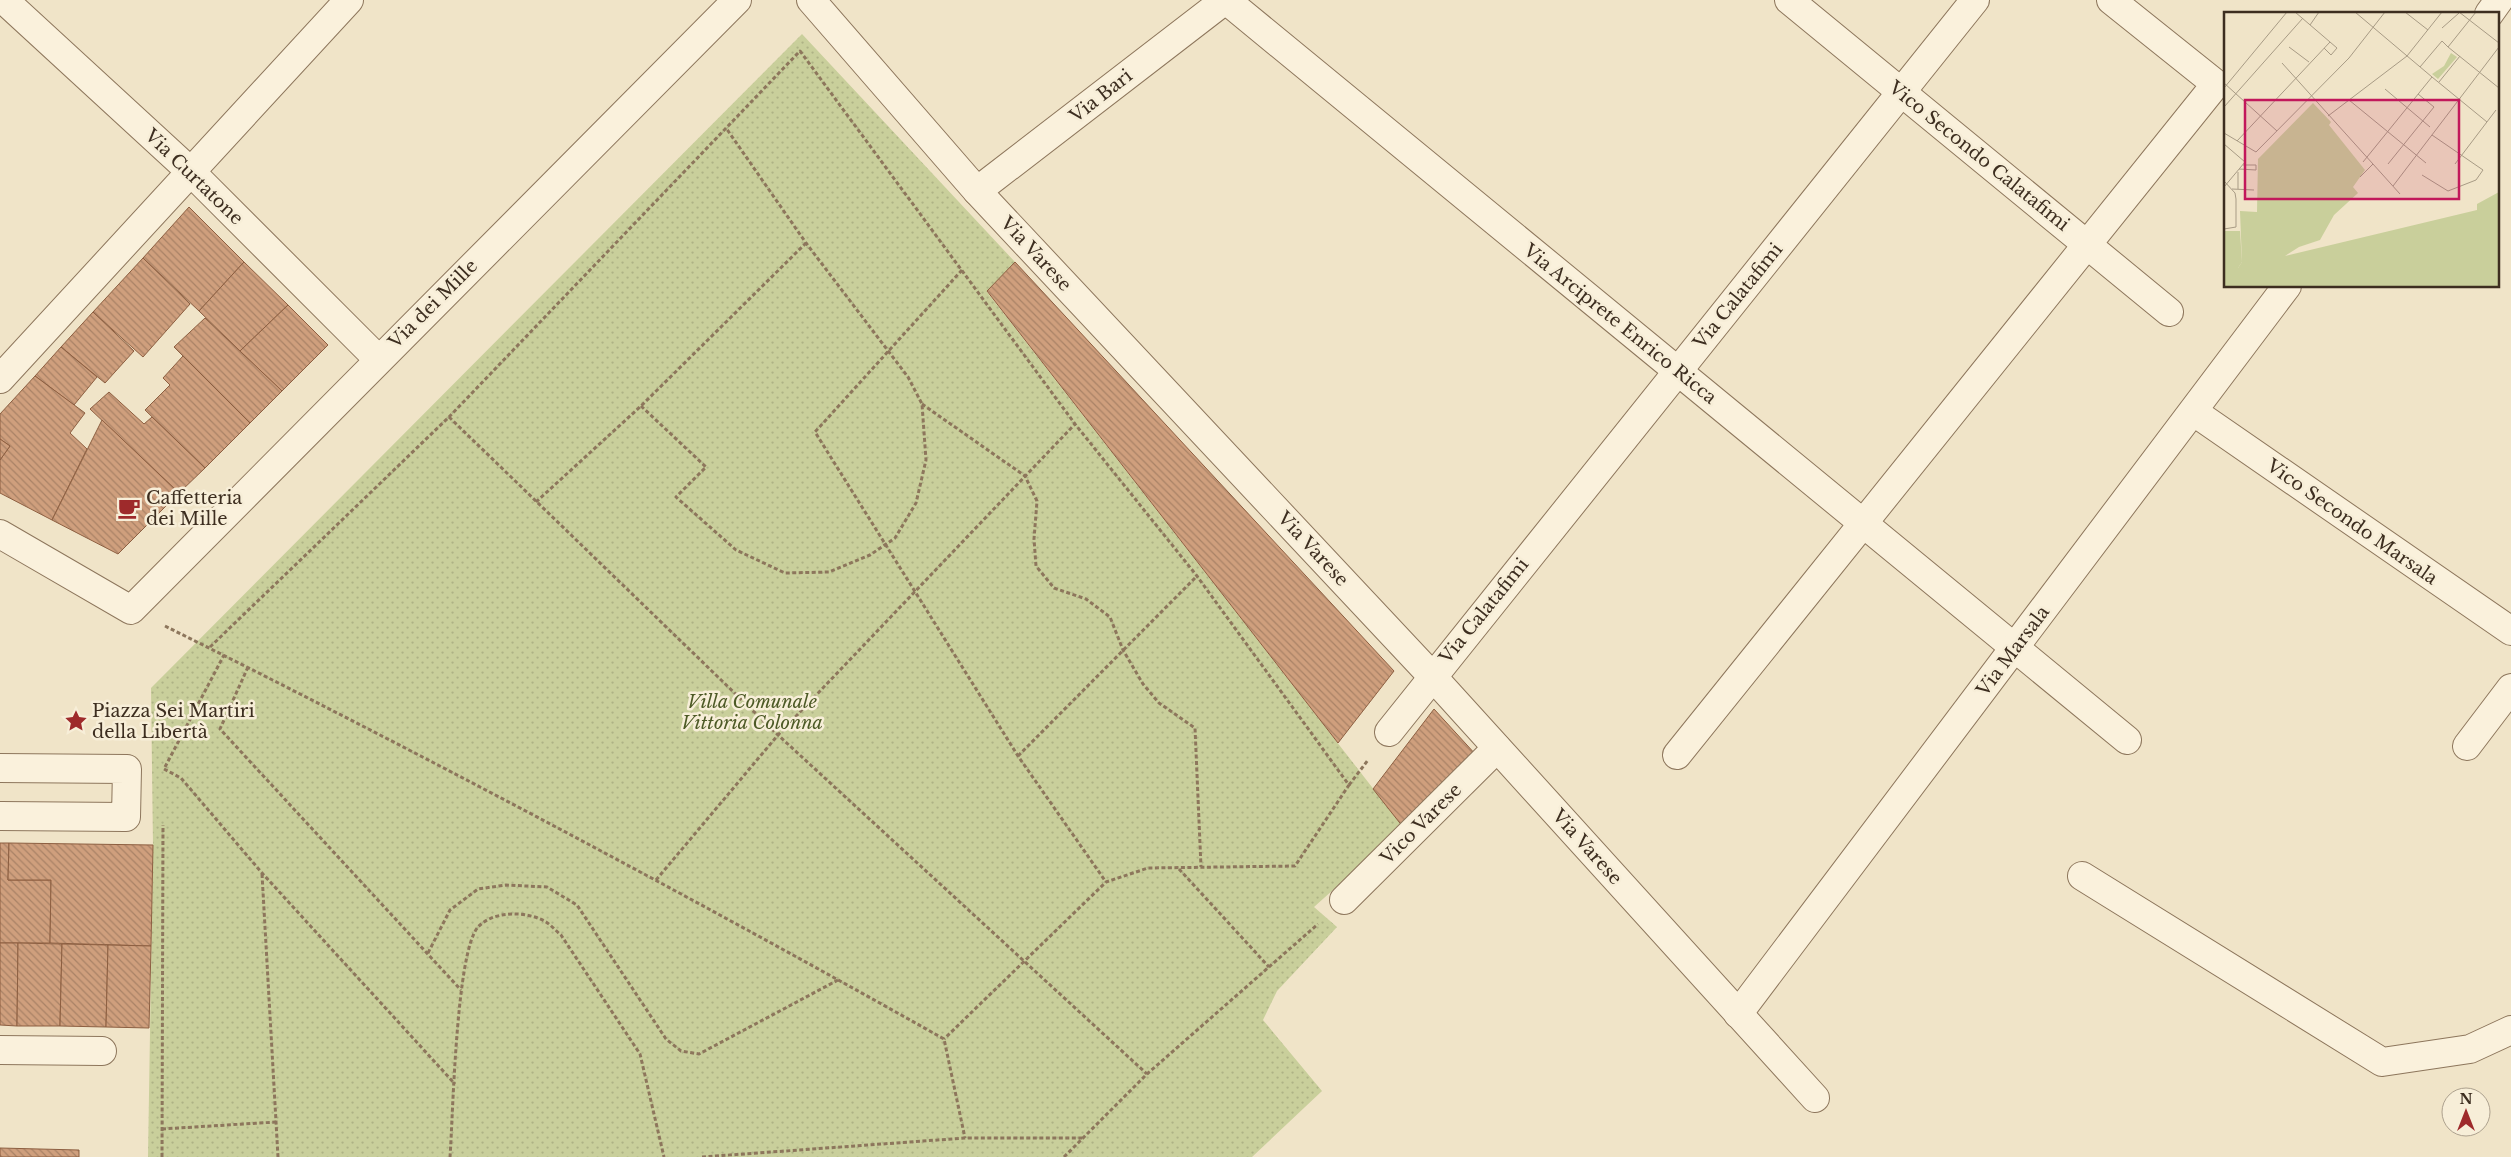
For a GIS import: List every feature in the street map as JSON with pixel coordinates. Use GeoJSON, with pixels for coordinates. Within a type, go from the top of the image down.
{"type":"FeatureCollection","features":[{"type":"Feature","properties":{"kind":"street","name":"Via Curtatone"},"geometry":{"type":"LineString","coordinates":[[4,0],[190,171],[378,359]]}},
{"type":"Feature","properties":{"kind":"street"},"geometry":{"type":"LineString","coordinates":[[0,378],[349,0]]}},
{"type":"Feature","properties":{"kind":"street","name":"Via dei Mille"},"geometry":{"type":"LineString","coordinates":[[131,610],[378,359],[737,0]]}},
{"type":"Feature","properties":{"kind":"street","name":"Via Varese"},"geometry":{"type":"LineString","coordinates":[[811,0],[977,191],[1432,676],[1815,1098]]}},
{"type":"Feature","properties":{"kind":"street","name":"Via Bari"},"geometry":{"type":"LineString","coordinates":[[977,191],[1225,0]]}},
{"type":"Feature","properties":{"kind":"street","name":"Via Arciprete Enrico Ricca"},"geometry":{"type":"LineString","coordinates":[[1225,0],[2127,740]]}},
{"type":"Feature","properties":{"kind":"street","name":"Vico Secondo Calatafimi"},"geometry":{"type":"LineString","coordinates":[[1788,0],[2169,312]]}},
{"type":"Feature","properties":{"kind":"street","name":"Via Calatafimi"},"geometry":{"type":"LineString","coordinates":[[1389,732],[1975,0]]}},
{"type":"Feature","properties":{"kind":"street"},"geometry":{"type":"LineString","coordinates":[[1677,755],[2216,84],[2111,0]]}},
{"type":"Feature","properties":{"kind":"street"},"geometry":{"type":"LineString","coordinates":[[2490,12],[2499,0]]}},
{"type":"Feature","properties":{"kind":"street","name":"Via Marsala"},"geometry":{"type":"LineString","coordinates":[[1738,1014],[2194,412],[2286,288]]}},
{"type":"Feature","properties":{"kind":"street","name":"Vico Secondo Marsala"},"geometry":{"type":"LineString","coordinates":[[2194,412],[2511,631]]}},
{"type":"Feature","properties":{"kind":"street"},"geometry":{"type":"LineString","coordinates":[[0,534],[131,610]]}},
{"type":"Feature","properties":{"kind":"street"},"geometry":{"type":"LineString","coordinates":[[2467,746],[2511,688]]}},
{"type":"Feature","properties":{"kind":"street","name":"Vico Varese"},"geometry":{"type":"LineString","coordinates":[[1344,900],[1497,748]]}},
{"type":"Feature","properties":{"kind":"street"},"geometry":{"type":"LineString","coordinates":[[0,768],[127,768],[126,816],[0,816]]}},
{"type":"Feature","properties":{"kind":"street"},"geometry":{"type":"LineString","coordinates":[[2082,876],[2382,1062],[2470,1049],[2511,1030]]}},
{"type":"Feature","properties":{"kind":"street"},"geometry":{"type":"LineString","coordinates":[[0,1050],[102,1051]]}},
{"type":"Feature","properties":{"kind":"path"},"geometry":{"type":"LineString","coordinates":[[210,648],[448,417],[800,51],[1075,424],[1197,576],[1349,785],[1295,866],[1148,868],[1106,882],[944,1039]]}},
{"type":"Feature","properties":{"kind":"path"},"geometry":{"type":"LineString","coordinates":[[641,406],[706,467],[676,497],[736,550],[786,573],[829,572],[870,555],[895,538],[916,504],[926,460],[922,404],[908,377],[806,243],[726,128]]}},
{"type":"Feature","properties":{"kind":"path"},"geometry":{"type":"LineString","coordinates":[[536,502],[641,406],[806,243]]}},
{"type":"Feature","properties":{"kind":"path"},"geometry":{"type":"LineString","coordinates":[[962,270],[815,432],[916,590],[1018,756],[1106,882]]}},
{"type":"Feature","properties":{"kind":"path"},"geometry":{"type":"LineString","coordinates":[[922,404],[1025,476],[1037,501],[1034,539],[1036,566],[1054,588],[1086,600],[1110,617],[1123,650],[1143,684],[1159,703],[1196,728],[1201,867]]}},
{"type":"Feature","properties":{"kind":"path"},"geometry":{"type":"LineString","coordinates":[[448,417],[778,735],[1147,1074]]}},
{"type":"Feature","properties":{"kind":"path"},"geometry":{"type":"LineString","coordinates":[[656,880],[778,735],[1075,424]]}},
{"type":"Feature","properties":{"kind":"path"},"geometry":{"type":"LineString","coordinates":[[1018,756],[1197,576]]}},
{"type":"Feature","properties":{"kind":"path"},"geometry":{"type":"LineString","coordinates":[[131,610],[248,667],[656,880],[944,1039],[966,1138]]}},
{"type":"Feature","properties":{"kind":"path"},"geometry":{"type":"LineString","coordinates":[[163,779],[163,769],[224,655]]}},
{"type":"Feature","properties":{"kind":"path"},"geometry":{"type":"LineString","coordinates":[[248,667],[220,729],[461,991]]}},
{"type":"Feature","properties":{"kind":"path"},"geometry":{"type":"LineString","coordinates":[[127,768],[153,764],[181,778],[262,873],[455,1084]]}},
{"type":"Feature","properties":{"kind":"path"},"geometry":{"type":"LineString","coordinates":[[162,1157],[163,819]]}},
{"type":"Feature","properties":{"kind":"path"},"geometry":{"type":"LineString","coordinates":[[1178,868],[1269,967]]}},
{"type":"Feature","properties":{"kind":"path"},"geometry":{"type":"LineString","coordinates":[[262,873],[278,1157]]}},
{"type":"Feature","properties":{"kind":"path"},"geometry":{"type":"LineString","coordinates":[[428,953],[450,910],[478,889],[506,885],[547,888],[577,905],[666,1039],[681,1051],[699,1054],[838,980]]}},
{"type":"Feature","properties":{"kind":"path"},"geometry":{"type":"LineString","coordinates":[[1064,1157],[1147,1074],[1344,900]]}},
{"type":"Feature","properties":{"kind":"path"},"geometry":{"type":"LineString","coordinates":[[450,1157],[461,991],[469,948],[478,928],[492,917],[519,914],[546,922],[561,935],[640,1054],[664,1157]]}},
{"type":"Feature","properties":{"kind":"path"},"geometry":{"type":"LineString","coordinates":[[162,1129],[276,1122]]}},
{"type":"Feature","properties":{"kind":"path"},"geometry":{"type":"LineString","coordinates":[[702,1157],[966,1138],[1083,1138]]}},
{"type":"Feature","properties":{"kind":"green space","name":"Villa Comunale Vittoria Colonna"},"geometry":{"type":"Polygon","coordinates":[[[802,34],[1015,262],[987,292],[1403,827],[1314,907],[1337,927],[1277,991],[1263,1020],[1322,1091],[1252,1157],[148,1157],[153,845],[151,688],[802,34]]]}},
{"type":"Feature","properties":{"kind":"building"},"geometry":{"type":"Polygon","coordinates":[[[189,207],[244,262],[199,311],[143,258],[189,207]]]}},
{"type":"Feature","properties":{"kind":"building"},"geometry":{"type":"Polygon","coordinates":[[[143,258],[190,304],[143,357],[93,312],[143,258]]]}},
{"type":"Feature","properties":{"kind":"building"},"geometry":{"type":"Polygon","coordinates":[[[244,262],[288,305],[240,351],[199,311],[244,262]]]}},
{"type":"Feature","properties":{"kind":"building"},"geometry":{"type":"Polygon","coordinates":[[[1015,262],[1394,671],[1338,743],[987,291],[1015,262]]]}},
{"type":"Feature","properties":{"kind":"building"},"geometry":{"type":"Polygon","coordinates":[[[288,305],[328,345],[282,391],[240,351],[288,305]]]}},
{"type":"Feature","properties":{"kind":"building"},"geometry":{"type":"Polygon","coordinates":[[[93,312],[134,351],[105,383],[61,347],[93,312]]]}},
{"type":"Feature","properties":{"kind":"building"},"geometry":{"type":"Polygon","coordinates":[[[205,318],[282,391],[250,423],[174,347],[205,318]]]}},
{"type":"Feature","properties":{"kind":"building"},"geometry":{"type":"Polygon","coordinates":[[[61,347],[97,377],[74,405],[35,376],[61,347]]]}},
{"type":"Feature","properties":{"kind":"building"},"geometry":{"type":"Polygon","coordinates":[[[183,356],[250,423],[205,468],[145,410],[170,385],[163,378],[183,356]]]}},
{"type":"Feature","properties":{"kind":"building"},"geometry":{"type":"Polygon","coordinates":[[[35,376],[85,413],[70,433],[87,449],[52,520],[0,493],[0,460],[10,446],[0,439],[0,414],[35,376]]]}},
{"type":"Feature","properties":{"kind":"building"},"geometry":{"type":"Polygon","coordinates":[[[109,392],[144,424],[152,417],[205,468],[179,493],[90,409],[109,392]]]}},
{"type":"Feature","properties":{"kind":"building"},"geometry":{"type":"Polygon","coordinates":[[[102,420],[179,493],[118,554],[52,520],[102,420]]]}},
{"type":"Feature","properties":{"kind":"building"},"geometry":{"type":"Polygon","coordinates":[[[0,439],[10,446],[0,460],[0,439]]]}},
{"type":"Feature","properties":{"kind":"building"},"geometry":{"type":"Polygon","coordinates":[[[1434,709],[1477,756],[1403,827],[1373,789],[1434,709]]]}},
{"type":"Feature","properties":{"kind":"building"},"geometry":{"type":"Polygon","coordinates":[[[0,843],[9,843],[8,880],[51,880],[50,943],[0,943],[0,843]]]}},
{"type":"Feature","properties":{"kind":"building"},"geometry":{"type":"Polygon","coordinates":[[[9,843],[153,845],[151,946],[50,943],[51,880],[8,880],[9,843]]]}},
{"type":"Feature","properties":{"kind":"building"},"geometry":{"type":"Polygon","coordinates":[[[0,943],[18,943],[17,1026],[0,1025],[0,943]]]}},
{"type":"Feature","properties":{"kind":"building"},"geometry":{"type":"Polygon","coordinates":[[[18,943],[62,944],[60,1026],[17,1026],[18,943]]]}},
{"type":"Feature","properties":{"kind":"building"},"geometry":{"type":"Polygon","coordinates":[[[62,944],[108,945],[106,1027],[60,1026],[62,944]]]}},
{"type":"Feature","properties":{"kind":"building"},"geometry":{"type":"Polygon","coordinates":[[[108,945],[151,946],[149,1028],[106,1027],[108,945]]]}},
{"type":"Feature","properties":{"kind":"building"},"geometry":{"type":"Polygon","coordinates":[[[0,1148],[79,1150],[79,1157],[0,1157],[0,1148]]]}},
{"type":"Feature","properties":{"kind":"place","name":"Caffetteria dei Mille"},"geometry":{"type":"Point","coordinates":[129,508]}},
{"type":"Feature","properties":{"kind":"place","name":"Piazza Sei Martiri della Libertà"},"geometry":{"type":"Point","coordinates":[76,721]}}]}
